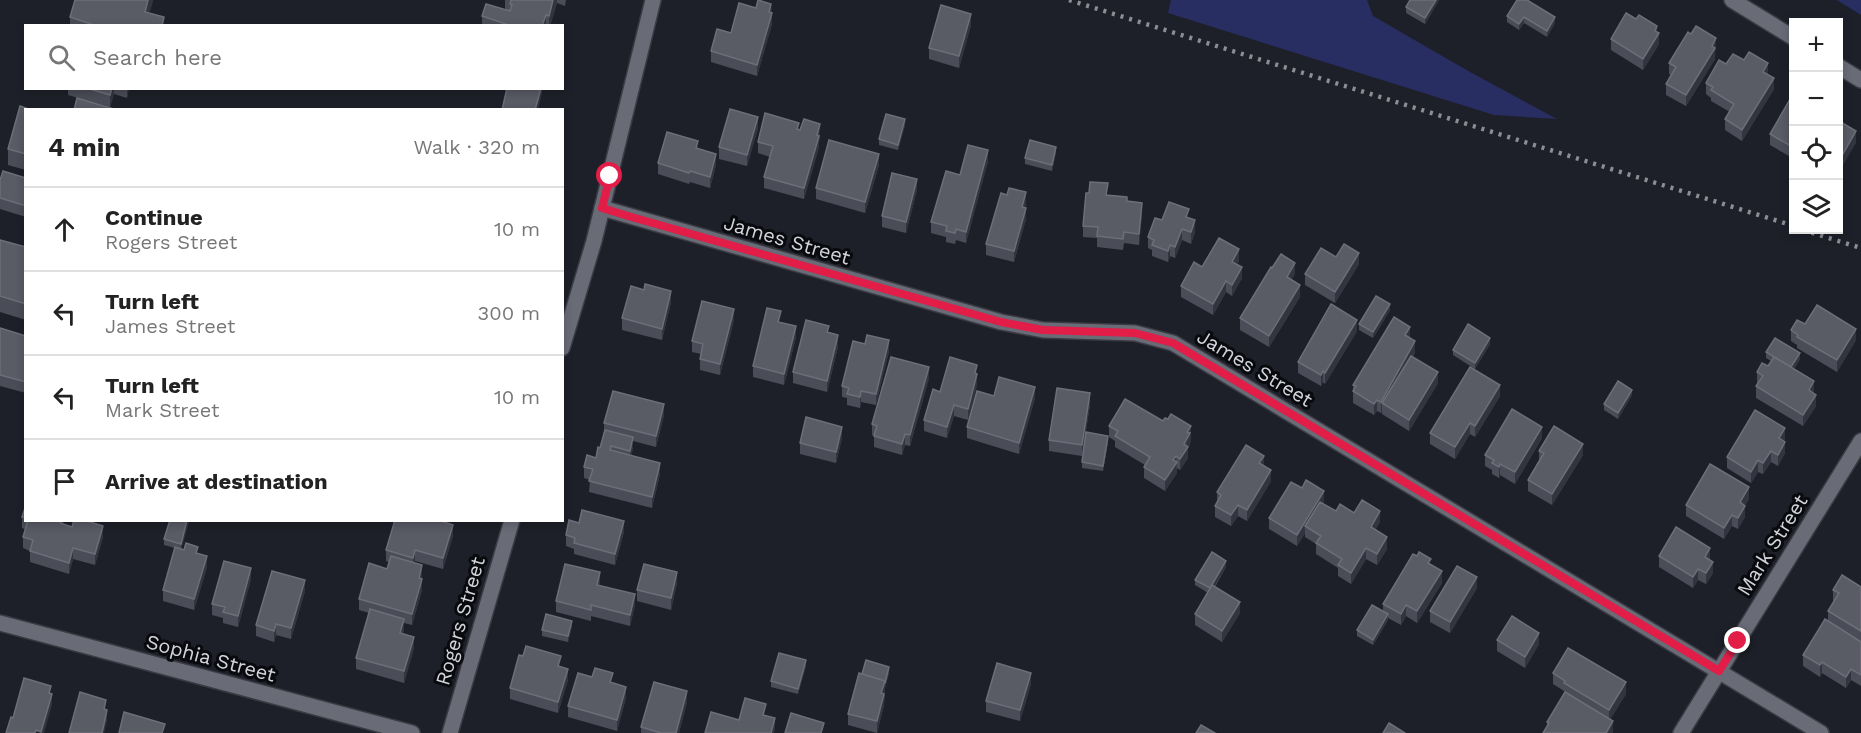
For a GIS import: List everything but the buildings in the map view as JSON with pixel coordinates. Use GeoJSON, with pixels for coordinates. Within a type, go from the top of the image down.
{"type":"FeatureCollection","features":[{"type":"Feature","properties":{"kind":"street"},"geometry":{"type":"LineString","coordinates":[[564,341],[594,241],[653,0]]}},
{"type":"Feature","properties":{"kind":"street"},"geometry":{"type":"LineString","coordinates":[[1732,0],[1789,35]]}},
{"type":"Feature","properties":{"kind":"street"},"geometry":{"type":"LineString","coordinates":[[1843,69],[1861,80]]}},
{"type":"Feature","properties":{"kind":"street","name":"James Street"},"geometry":{"type":"LineString","coordinates":[[602,208],[1001,322],[1043,330],[1135,333],[1173,343],[1821,733]]}},
{"type":"Feature","properties":{"kind":"street","name":"Mark Street"},"geometry":{"type":"LineString","coordinates":[[1681,733],[1861,441]]}},
{"type":"Feature","properties":{"kind":"street","name":"Rogers Street"},"geometry":{"type":"LineString","coordinates":[[450,733],[511,522]]}},
{"type":"Feature","properties":{"kind":"street","name":"Sophia Street"},"geometry":{"type":"LineString","coordinates":[[0,623],[412,733]]}},
{"type":"Feature","properties":{"kind":"shaded area"},"geometry":{"type":"Polygon","coordinates":[[[1171,0],[1367,0],[1373,16],[1557,119],[1494,115],[1168,13],[1171,0]]]}},
{"type":"Feature","properties":{"kind":"shaded area"},"geometry":{"type":"Polygon","coordinates":[[[1837,0],[1861,0],[1861,15],[1837,0]]]}},
{"type":"Feature","properties":{"kind":"railway"},"geometry":{"type":"LineString","coordinates":[[1069,0],[1789,224]]}},
{"type":"Feature","properties":{"kind":"railway"},"geometry":{"type":"LineString","coordinates":[[1816,234],[1861,248]]}},
{"type":"Feature","properties":{"kind":"route"},"geometry":{"type":"LineString","coordinates":[[610,176],[602,208],[628,216],[1001,322],[1043,330],[1135,333],[1173,343],[1719,671],[1738,641]]}}]}
